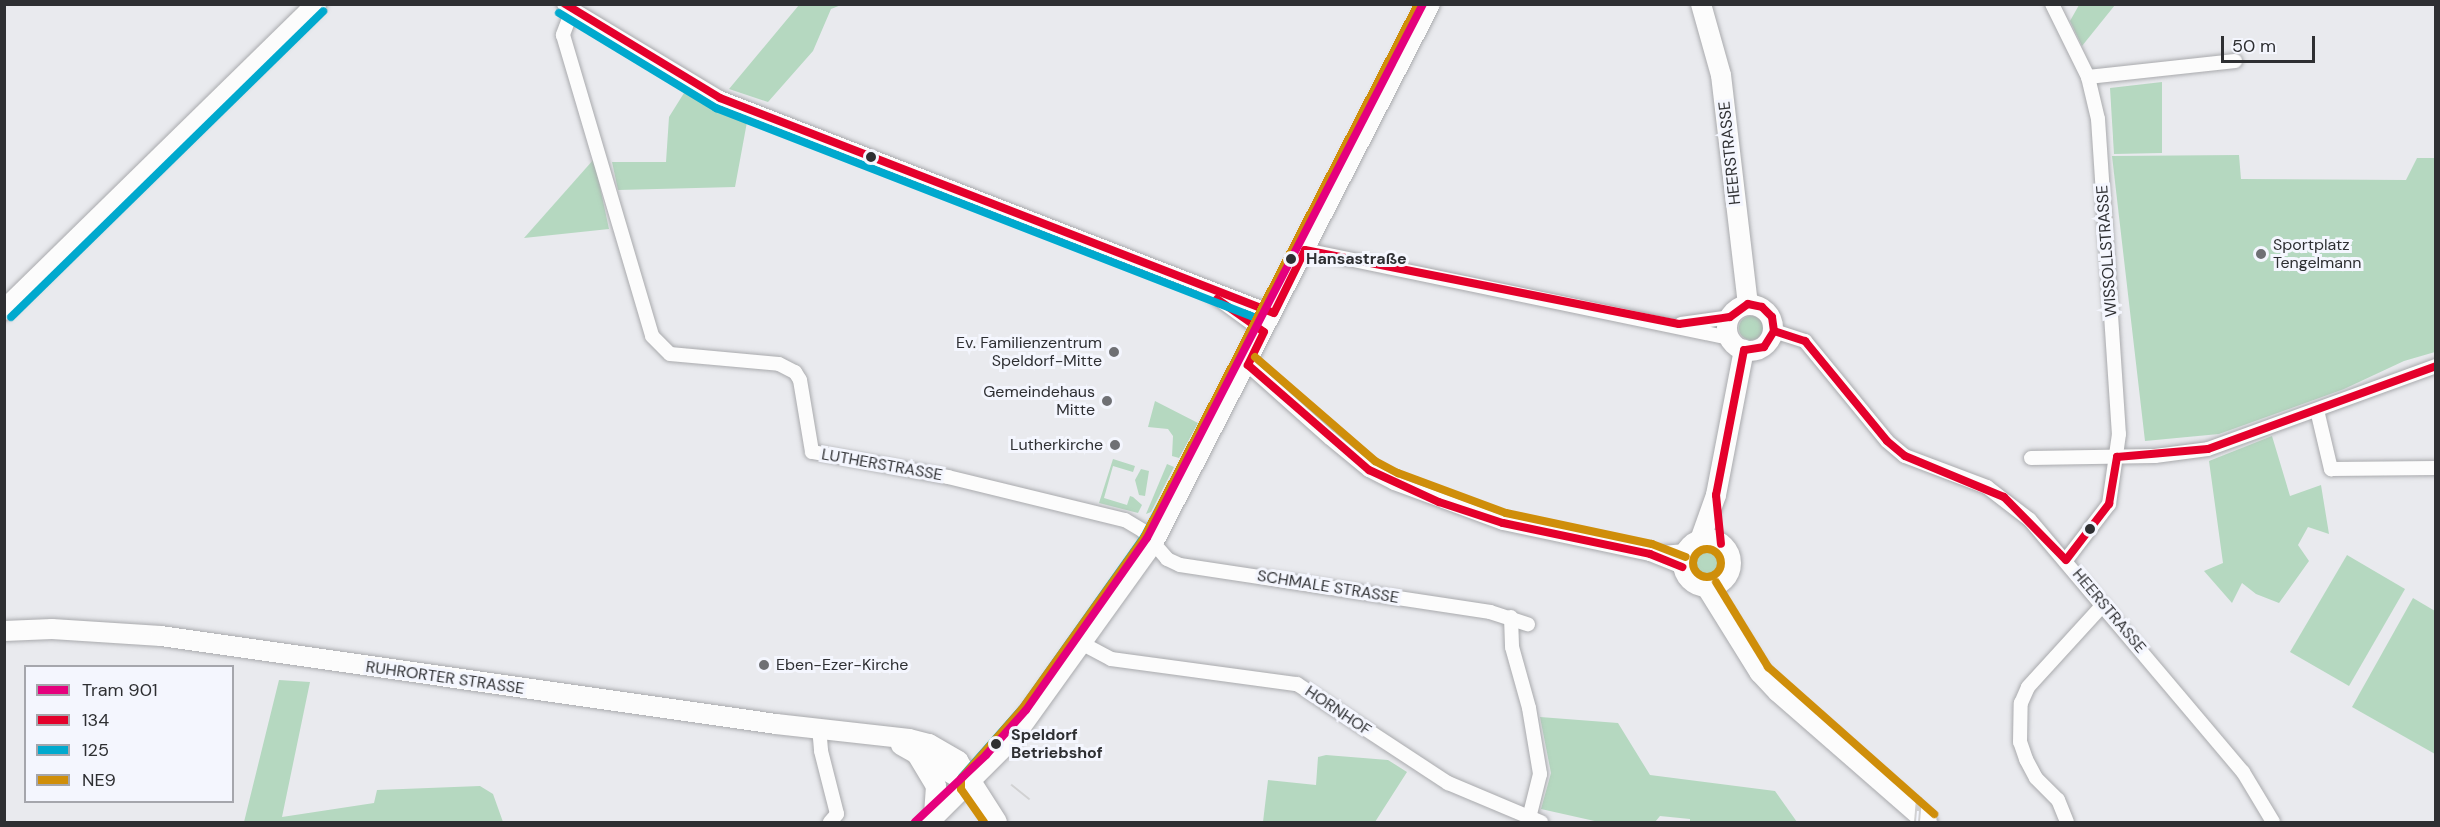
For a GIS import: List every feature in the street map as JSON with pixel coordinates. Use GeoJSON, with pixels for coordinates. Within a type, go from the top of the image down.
{"type":"FeatureCollection","features":[{"type":"Feature","properties":{"kind":"street"},"geometry":{"type":"LineString","coordinates":[[4,310],[316,4]]}},
{"type":"Feature","properties":{"kind":"street"},"geometry":{"type":"LineString","coordinates":[[931,820],[970,784],[1013,738],[1083,644],[1153,543],[1248,365],[1430,4]]}},
{"type":"Feature","properties":{"kind":"street","name":"HEERSTRASSE"},"geometry":{"type":"LineString","coordinates":[[1701,4],[1721,75],[1748,304]]}},
{"type":"Feature","properties":{"kind":"street","name":"WISSOLLSTRASSE"},"geometry":{"type":"LineString","coordinates":[[2052,4],[2088,77],[2098,130],[2115,363],[2117,457],[2103,516],[2066,560]]}},
{"type":"Feature","properties":{"kind":"street"},"geometry":{"type":"LineString","coordinates":[[568,8],[720,98],[1274,313]]}},
{"type":"Feature","properties":{"kind":"street","name":"LUTHERSTRASSE"},"geometry":{"type":"LineString","coordinates":[[568,8],[563,35],[657,344],[678,356],[787,367],[800,380],[809,445],[820,456],[894,465],[1125,520],[1143,531],[1153,543]]}},
{"type":"Feature","properties":{"kind":"street"},"geometry":{"type":"LineString","coordinates":[[2088,77],[2235,61]]}},
{"type":"Feature","properties":{"kind":"street"},"geometry":{"type":"LineString","coordinates":[[1305,250],[1679,324],[1737,344],[1764,347],[1774,331],[1768,312],[1748,304],[1730,316],[1679,324]]}},
{"type":"Feature","properties":{"kind":"street"},"geometry":{"type":"LineString","coordinates":[[1197,282],[1264,332]]}},
{"type":"Feature","properties":{"kind":"street"},"geometry":{"type":"LineString","coordinates":[[1716,584],[1731,561],[1721,544],[1716,495],[1737,344],[1730,316]]}},
{"type":"Feature","properties":{"kind":"street","name":"HEERSTRASSE"},"geometry":{"type":"LineString","coordinates":[[1774,331],[1805,341],[1887,441],[1905,456],[2004,497],[2066,560],[2243,772],[2273,822]]}},
{"type":"Feature","properties":{"kind":"street"},"geometry":{"type":"LineString","coordinates":[[1248,365],[1337,445],[1369,470],[1394,483],[1503,523],[1650,554],[1689,553],[1721,544]]}},
{"type":"Feature","properties":{"kind":"street"},"geometry":{"type":"LineString","coordinates":[[2031,458],[2117,457],[2208,449],[2436,366]]}},
{"type":"Feature","properties":{"kind":"street"},"geometry":{"type":"LineString","coordinates":[[2317,410],[2331,469],[2436,468]]}},
{"type":"Feature","properties":{"kind":"street"},"geometry":{"type":"LineString","coordinates":[[1716,495],[1689,553],[1688,580],[1716,584]]}},
{"type":"Feature","properties":{"kind":"street","name":"SCHMALE STRASSE"},"geometry":{"type":"LineString","coordinates":[[1153,543],[1167,559],[1180,565],[1511,617],[1528,624]]}},
{"type":"Feature","properties":{"kind":"street"},"geometry":{"type":"LineString","coordinates":[[1716,584],[1729,626],[1778,692],[1927,822]]}},
{"type":"Feature","properties":{"kind":"street"},"geometry":{"type":"LineString","coordinates":[[2067,822],[2058,800],[2036,778],[2026,759],[2020,742],[2021,702],[2028,687],[2103,605]]}},
{"type":"Feature","properties":{"kind":"street"},"geometry":{"type":"LineString","coordinates":[[1511,617],[1512,647],[1529,708],[1539,774],[1532,821]]}},
{"type":"Feature","properties":{"kind":"street","name":"RUHRORTER STRASSE"},"geometry":{"type":"LineString","coordinates":[[5,631],[52,629],[161,636],[776,724],[819,727],[886,737],[929,744],[945,752],[958,761],[970,784]]}},
{"type":"Feature","properties":{"kind":"street"},"geometry":{"type":"LineString","coordinates":[[4,640],[5,631]]}},
{"type":"Feature","properties":{"kind":"street","name":"HORNHOF"},"geometry":{"type":"LineString","coordinates":[[1083,644],[1111,659],[1297,684],[1448,783],[1532,821]]}},
{"type":"Feature","properties":{"kind":"street"},"geometry":{"type":"LineString","coordinates":[[819,727],[821,751],[837,814],[830,822]]}},
{"type":"Feature","properties":{"kind":"street","name":"RUHRORTER STRASSE"},"geometry":{"type":"LineString","coordinates":[[886,737],[970,784]]}},
{"type":"Feature","properties":{"kind":"street"},"geometry":{"type":"LineString","coordinates":[[915,752],[936,786],[931,820]]}},
{"type":"Feature","properties":{"kind":"street"},"geometry":{"type":"LineString","coordinates":[[970,784],[997,822]]}},
{"type":"Feature","properties":{"kind":"green space"},"geometry":{"type":"Polygon","coordinates":[[[799,5],[841,5],[831,9],[813,51],[768,102],[729,89],[799,5]]]}},
{"type":"Feature","properties":{"kind":"green space"},"geometry":{"type":"Polygon","coordinates":[[[2079,5],[2115,5],[2082,46],[2070,21],[2079,5]]]}},
{"type":"Feature","properties":{"kind":"green space"},"geometry":{"type":"Polygon","coordinates":[[[2162,82],[2162,153],[2114,154],[2110,88],[2162,82]]]}},
{"type":"Feature","properties":{"kind":"green space"},"geometry":{"type":"Polygon","coordinates":[[[684,93],[747,122],[735,187],[618,190],[612,162],[666,162],[669,117],[684,93]]]}},
{"type":"Feature","properties":{"kind":"green space"},"geometry":{"type":"Polygon","coordinates":[[[2239,155],[2241,179],[2406,180],[2417,158],[2435,158],[2435,352],[2404,361],[2344,389],[2219,434],[2145,441],[2112,156],[2239,155]]]}},
{"type":"Feature","properties":{"kind":"green space"},"geometry":{"type":"Polygon","coordinates":[[[594,159],[609,229],[524,238],[594,159]]]}},
{"type":"Feature","properties":{"kind":"green space"},"geometry":{"type":"Polygon","coordinates":[[[1751,316],[1760,319],[1763,328],[1760,337],[1751,340],[1742,337],[1739,328],[1742,319],[1751,316]]]}},
{"type":"Feature","properties":{"kind":"green space"},"geometry":{"type":"Polygon","coordinates":[[[1155,401],[1198,423],[1179,458],[1172,456],[1173,436],[1168,429],[1148,427],[1155,401]]]}},
{"type":"Feature","properties":{"kind":"green space"},"geometry":{"type":"Polygon","coordinates":[[[2272,436],[2290,496],[2321,485],[2329,534],[2308,527],[2298,545],[2309,561],[2279,603],[2256,594],[2242,583],[2232,603],[2204,571],[2223,563],[2209,461],[2272,436]]]}},
{"type":"Feature","properties":{"kind":"green space"},"geometry":{"type":"Polygon","coordinates":[[[1113,459],[1135,466],[1133,472],[1113,466],[1104,498],[1127,505],[1130,496],[1133,497],[1142,505],[1138,513],[1099,503],[1113,459]]]}},
{"type":"Feature","properties":{"kind":"green space"},"geometry":{"type":"Polygon","coordinates":[[[1167,464],[1174,467],[1151,512],[1146,514],[1167,464]]]}},
{"type":"Feature","properties":{"kind":"green space"},"geometry":{"type":"Polygon","coordinates":[[[1141,469],[1149,471],[1145,496],[1139,495],[1135,480],[1141,469]]]}},
{"type":"Feature","properties":{"kind":"green space"},"geometry":{"type":"Polygon","coordinates":[[[1707,551],[1716,554],[1719,563],[1716,572],[1707,575],[1698,572],[1695,563],[1698,554],[1707,551]]]}},
{"type":"Feature","properties":{"kind":"green space"},"geometry":{"type":"Polygon","coordinates":[[[2347,555],[2405,589],[2349,686],[2290,652],[2347,555]]]}},
{"type":"Feature","properties":{"kind":"green space"},"geometry":{"type":"Polygon","coordinates":[[[2413,598],[2435,611],[2435,754],[2352,707],[2413,598]]]}},
{"type":"Feature","properties":{"kind":"green space"},"geometry":{"type":"Polygon","coordinates":[[[279,680],[310,682],[282,817],[374,803],[377,790],[480,786],[493,794],[503,822],[244,822],[279,680]]]}},
{"type":"Feature","properties":{"kind":"green space"},"geometry":{"type":"Polygon","coordinates":[[[1540,717],[1618,723],[1650,775],[1775,791],[1797,822],[1690,822],[1690,819],[1660,816],[1655,822],[1599,822],[1541,809],[1551,773],[1540,717]]]}},
{"type":"Feature","properties":{"kind":"green space"},"geometry":{"type":"Polygon","coordinates":[[[1326,755],[1388,760],[1407,772],[1375,822],[1263,822],[1268,780],[1316,785],[1318,757],[1326,755]]]}},
{"type":"Feature","properties":{"kind":"tram line","name":"901"},"geometry":{"type":"LineString","coordinates":[[915,822],[986,755],[1026,710],[1147,538],[1423,4]]}},
{"type":"Feature","properties":{"kind":"tram line"},"geometry":{"type":"LineString","coordinates":[[1012,785],[1029,799]]}},
{"type":"Feature","properties":{"kind":"railway"},"geometry":{"type":"LineString","coordinates":[[1917,822],[1919,797]]}},
{"type":"Feature","properties":{"kind":"transit line","name":"134"},"geometry":{"type":"LineString","coordinates":[[565,4],[720,98],[1274,313],[1305,250],[1679,324],[1730,317],[1748,304],[1762,307],[1772,317],[1774,331],[1764,347],[1744,350],[1716,495],[1721,544]]}},
{"type":"Feature","properties":{"kind":"transit line","name":"NE9"},"geometry":{"type":"LineString","coordinates":[[984,822],[961,789],[961,779],[1022,709],[1144,538],[1418,4]]}},
{"type":"Feature","properties":{"kind":"transit line","name":"125"},"geometry":{"type":"LineString","coordinates":[[11,317],[323,11]]}},
{"type":"Feature","properties":{"kind":"transit line","name":"125"},"geometry":{"type":"LineString","coordinates":[[559,13],[716,108],[1259,319],[1144,537],[1022,709],[962,777]]}},
{"type":"Feature","properties":{"kind":"transit line","name":"134"},"geometry":{"type":"LineString","coordinates":[[1217,299],[1264,332],[1248,365],[1369,470],[1439,502],[1503,523],[1650,554],[1682,567]]}},
{"type":"Feature","properties":{"kind":"transit line","name":"134"},"geometry":{"type":"LineString","coordinates":[[1774,331],[1805,341],[1887,441],[1905,456],[2004,497],[2066,560]]}},
{"type":"Feature","properties":{"kind":"transit line","name":"NE9"},"geometry":{"type":"LineString","coordinates":[[1255,357],[1375,461],[1398,473],[1506,513],[1652,544],[1686,557]]}},
{"type":"Feature","properties":{"kind":"transit line","name":"134"},"geometry":{"type":"LineString","coordinates":[[2117,457],[2208,449],[2436,366]]}},
{"type":"Feature","properties":{"kind":"transit line","name":"134"},"geometry":{"type":"LineString","coordinates":[[2066,560],[2109,504],[2117,457]]}},
{"type":"Feature","properties":{"kind":"transit line","name":"NE9"},"geometry":{"type":"LineString","coordinates":[[1707,549],[1717,553],[1721,563],[1717,573],[1707,577],[1697,573],[1693,563],[1697,553],[1707,549]]}},
{"type":"Feature","properties":{"kind":"transit line","name":"NE9"},"geometry":{"type":"LineString","coordinates":[[1716,582],[1768,667],[1934,814]]}},
{"type":"Feature","properties":{"kind":"place","name":"Sportplatz Tengelmann"},"geometry":{"type":"Point","coordinates":[2261,254]}},
{"type":"Feature","properties":{"kind":"place","name":"Hansastraße"},"geometry":{"type":"Point","coordinates":[1291,259]}},
{"type":"Feature","properties":{"kind":"place","name":"Ev. Familienzentrum Speldorf-Mitte"},"geometry":{"type":"Point","coordinates":[1114,352]}},
{"type":"Feature","properties":{"kind":"place","name":"Gemeindehaus Mitte"},"geometry":{"type":"Point","coordinates":[1107,401]}},
{"type":"Feature","properties":{"kind":"place","name":"Lutherkirche"},"geometry":{"type":"Point","coordinates":[1115,445]}},
{"type":"Feature","properties":{"kind":"place","name":"Eben-Ezer-Kirche"},"geometry":{"type":"Point","coordinates":[764,665]}},
{"type":"Feature","properties":{"kind":"place","name":"Speldorf Betriebshof"},"geometry":{"type":"Point","coordinates":[996,744]}}]}
